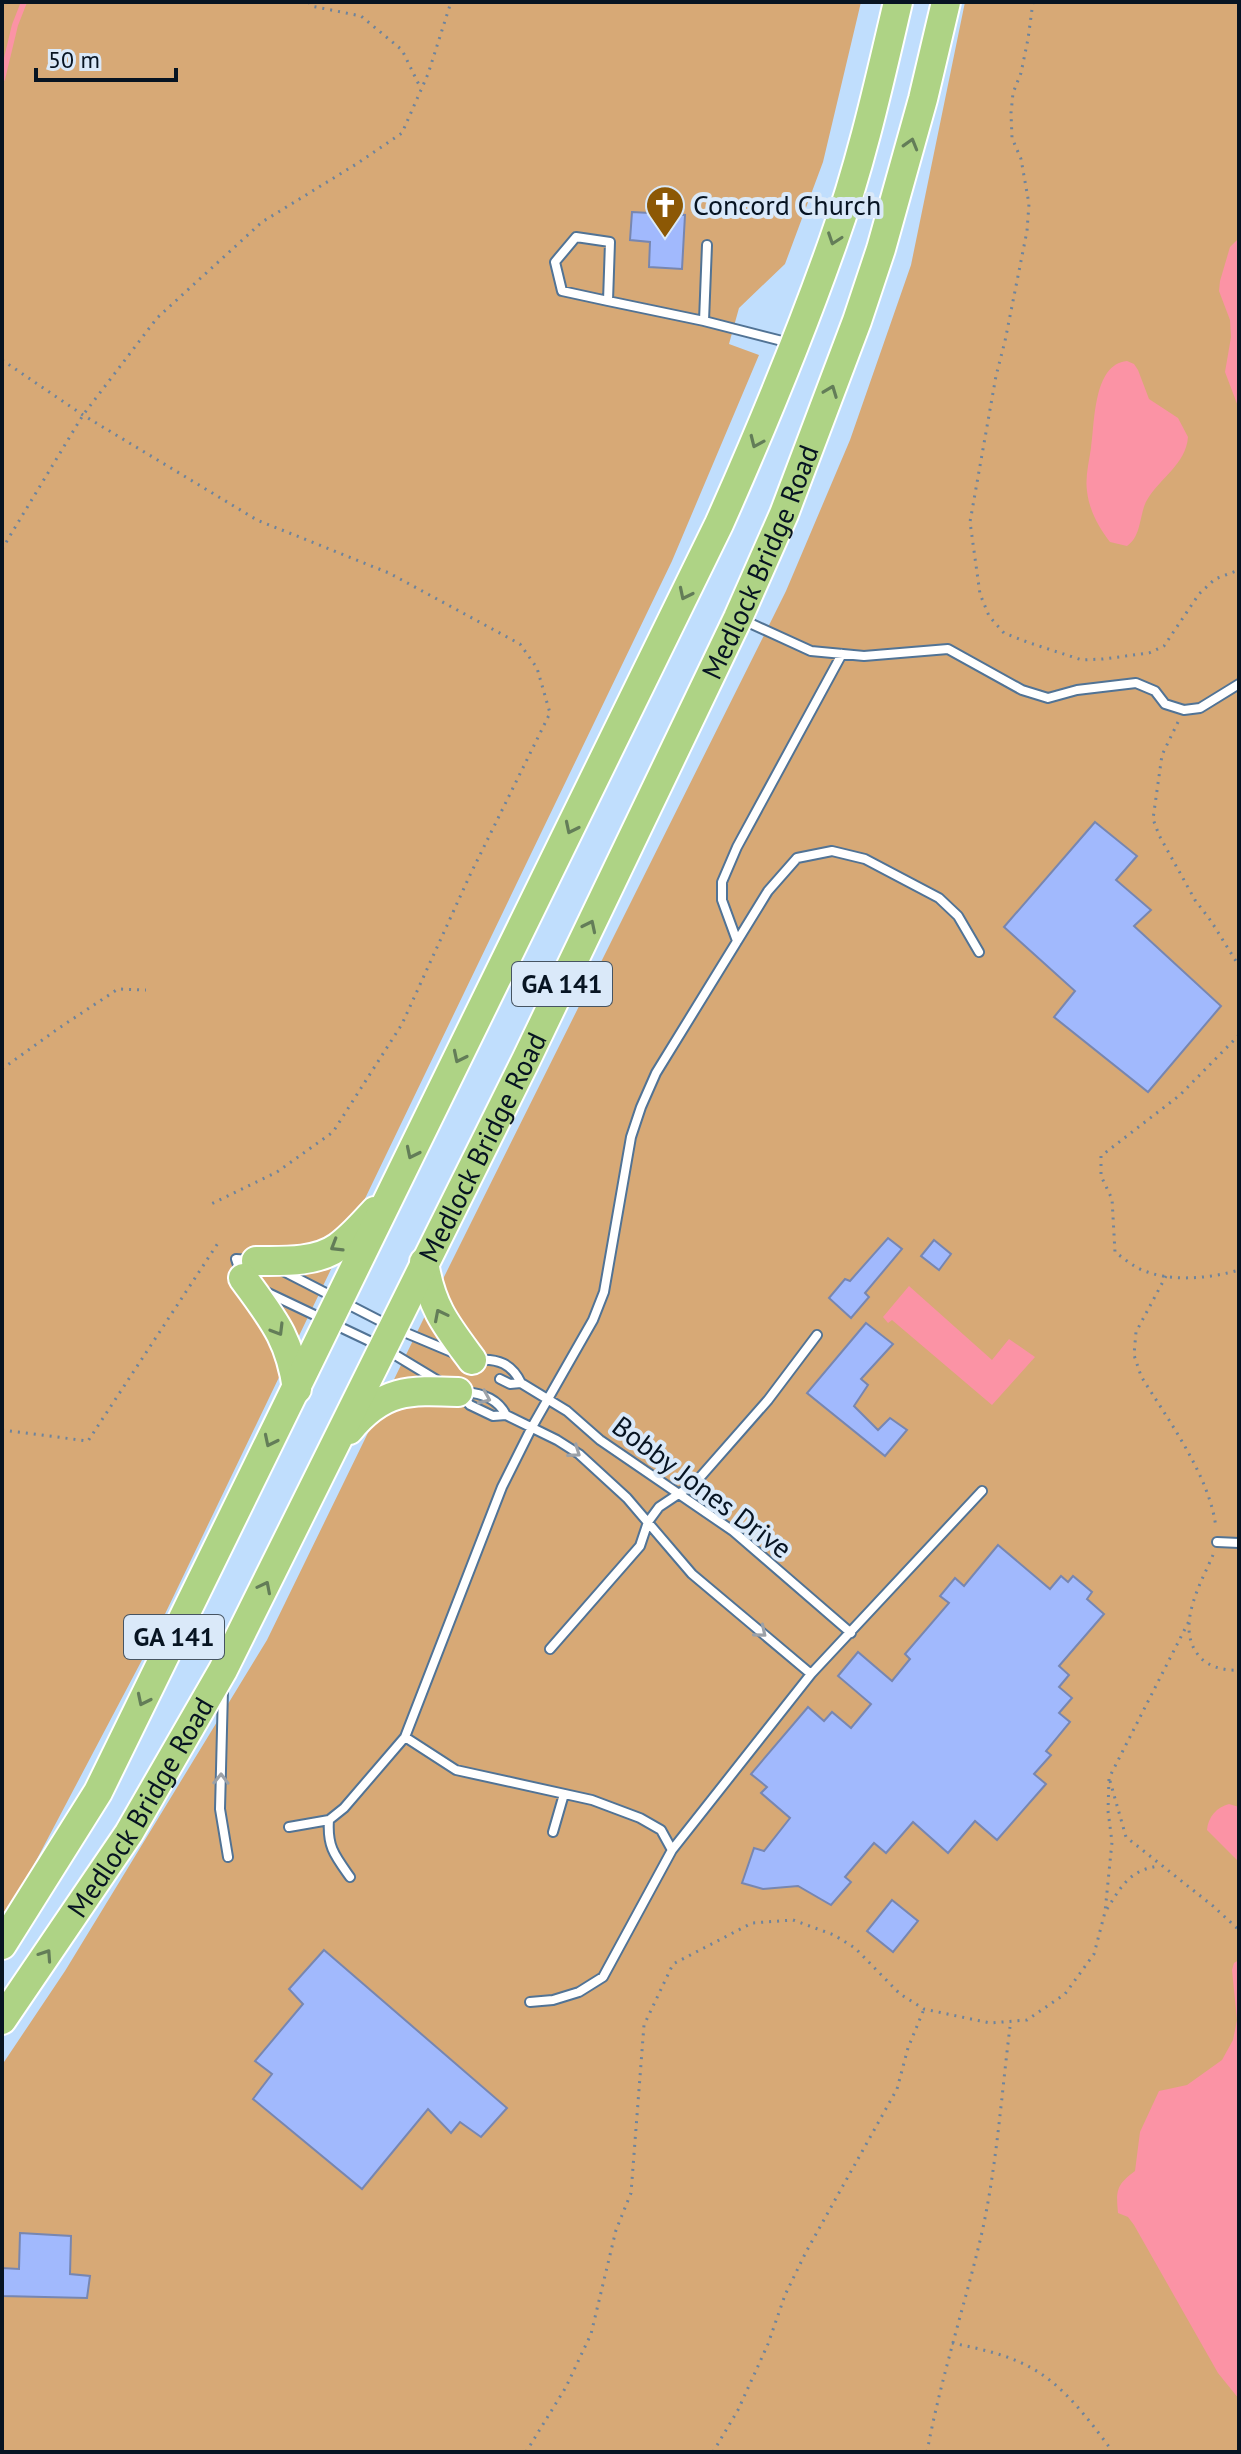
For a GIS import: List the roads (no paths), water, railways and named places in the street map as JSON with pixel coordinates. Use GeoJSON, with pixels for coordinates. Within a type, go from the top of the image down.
{"type":"FeatureCollection","features":[{"type":"Feature","properties":{"kind":"highway","name":"Medlock Bridge Road"},"geometry":{"type":"LineString","coordinates":[[2,1945],[98,1792],[719,524],[760,433],[834,240],[864,142],[898,2]]}},
{"type":"Feature","properties":{"kind":"highway","name":"Medlock Bridge Road"},"geometry":{"type":"LineString","coordinates":[[2,2020],[129,1833],[223,1670],[526,1060],[738,618],[789,502],[857,321],[881,249],[923,99],[946,2]]}},
{"type":"Feature","properties":{"kind":"highway"},"geometry":{"type":"LineString","coordinates":[[297,1389],[293,1361],[286,1343],[249,1269],[310,1258],[335,1250],[392,1194]]}},
{"type":"Feature","properties":{"kind":"highway"},"geometry":{"type":"LineString","coordinates":[[333,1449],[355,1422],[392,1395],[468,1375],[427,1282],[424,1262]]}},
{"type":"Feature","properties":{"kind":"lane"},"geometry":{"type":"LineString","coordinates":[[608,301],[610,242],[576,237],[555,262],[562,291],[795,344]]}},
{"type":"Feature","properties":{"kind":"lane"},"geometry":{"type":"LineString","coordinates":[[704,321],[707,245]]}},
{"type":"Feature","properties":{"kind":"lane"},"geometry":{"type":"LineString","coordinates":[[738,618],[811,651],[864,656],[948,649],[1022,690],[1048,698],[1077,690],[1136,683],[1155,691],[1165,704],[1184,710],[1200,708],[1239,684]]}},
{"type":"Feature","properties":{"kind":"lane"},"geometry":{"type":"LineString","coordinates":[[737,941],[725,912],[722,882],[737,847],[842,654]]}},
{"type":"Feature","properties":{"kind":"lane"},"geometry":{"type":"LineString","coordinates":[[289,1827],[329,1820],[344,1808],[405,1737],[502,1487],[593,1320],[604,1292],[631,1137],[641,1107],[656,1073],[768,891],[797,858],[832,851],[865,859],[939,898],[958,916],[979,952]]}},
{"type":"Feature","properties":{"kind":"lane","name":"Bobby Jones Drive"},"geometry":{"type":"LineString","coordinates":[[249,1269],[259,1288],[335,1310],[468,1375]]}},
{"type":"Feature","properties":{"kind":"lane","name":"Bobby Jones Drive"},"geometry":{"type":"LineString","coordinates":[[249,1269],[283,1271],[335,1310],[468,1375],[478,1393],[501,1404],[506,1415]]}},
{"type":"Feature","properties":{"kind":"lane"},"geometry":{"type":"LineString","coordinates":[[550,1649],[640,1546],[648,1522],[659,1507],[695,1483],[768,1400],[817,1335]]}},
{"type":"Feature","properties":{"kind":"lane","name":"Bobby Jones Drive"},"geometry":{"type":"LineString","coordinates":[[468,1375],[491,1359],[515,1370],[521,1383]]}},
{"type":"Feature","properties":{"kind":"lane","name":"Bobby Jones Drive"},"geometry":{"type":"LineString","coordinates":[[468,1375],[470,1405],[493,1416],[506,1415],[532,1427],[591,1464],[648,1522],[692,1574],[811,1674]]}},
{"type":"Feature","properties":{"kind":"lane","name":"Bobby Jones Drive"},"geometry":{"type":"LineString","coordinates":[[500,1379],[510,1384],[521,1383],[548,1398],[600,1440],[733,1531],[851,1633]]}},
{"type":"Feature","properties":{"kind":"lane"},"geometry":{"type":"LineString","coordinates":[[530,2002],[553,2000],[579,1992],[603,1977],[672,1850],[811,1674],[982,1491]]}},
{"type":"Feature","properties":{"kind":"lane"},"geometry":{"type":"LineString","coordinates":[[1217,1542],[1239,1543]]}},
{"type":"Feature","properties":{"kind":"lane"},"geometry":{"type":"LineString","coordinates":[[223,1670],[220,1809],[228,1857]]}},
{"type":"Feature","properties":{"kind":"lane"},"geometry":{"type":"LineString","coordinates":[[405,1737],[456,1770],[592,1800],[640,1818],[661,1830],[672,1850]]}},
{"type":"Feature","properties":{"kind":"lane"},"geometry":{"type":"LineString","coordinates":[[553,1832],[564,1794]]}},
{"type":"Feature","properties":{"kind":"lane"},"geometry":{"type":"LineString","coordinates":[[329,1820],[331,1850],[350,1877]]}},
{"type":"Feature","properties":{"kind":"waterway"},"geometry":{"type":"LineString","coordinates":[[2,79],[24,2]]}},
{"type":"Feature","properties":{"kind":"place","name":"Concord Church"},"geometry":{"type":"Point","coordinates":[665,239]}}]}
